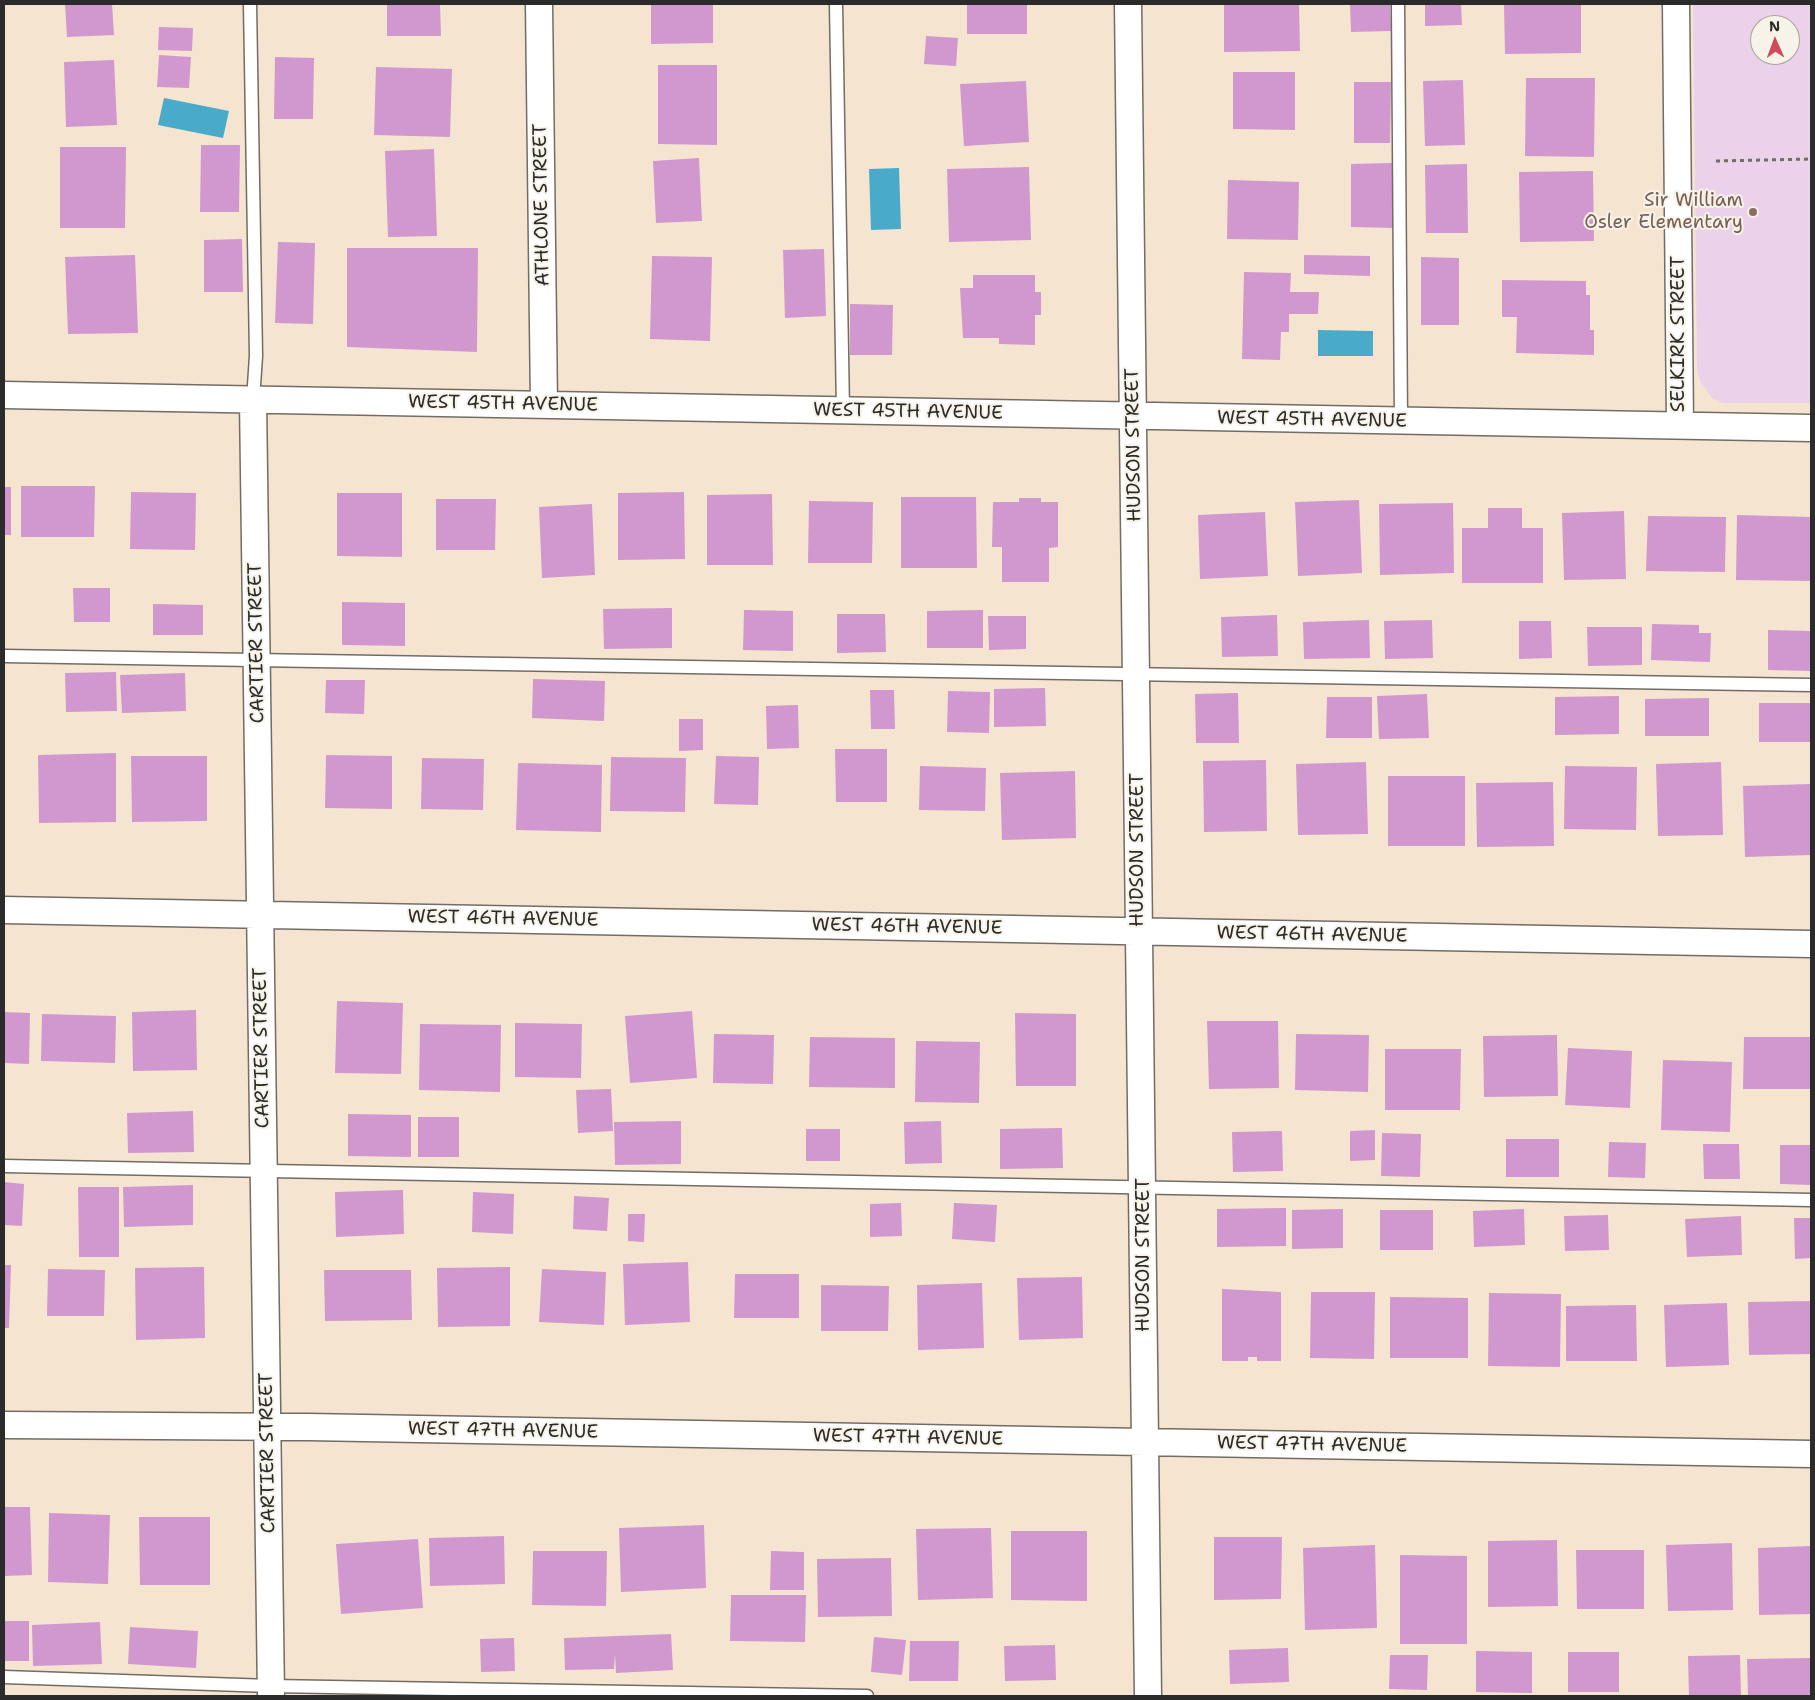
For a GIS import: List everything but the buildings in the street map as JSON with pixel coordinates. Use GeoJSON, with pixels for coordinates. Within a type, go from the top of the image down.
{"type":"FeatureCollection","features":[{"type":"Feature","properties":{"kind":"street","name":"ATHLONE STREET"},"geometry":{"type":"LineString","coordinates":[[539,4],[544,405]]}},
{"type":"Feature","properties":{"kind":"street","name":"HUDSON STREET"},"geometry":{"type":"LineString","coordinates":[[1128,4],[1148,1696]]}},
{"type":"Feature","properties":{"kind":"street","name":"SELKIRK STREET"},"geometry":{"type":"LineString","coordinates":[[1676,4],[1680,425]]}},
{"type":"Feature","properties":{"kind":"street","name":"WEST 45TH AVENUE"},"geometry":{"type":"LineString","coordinates":[[4,395],[1811,428]]}},
{"type":"Feature","properties":{"kind":"street","name":"CARTIER STREET"},"geometry":{"type":"LineString","coordinates":[[254,400],[271,1691]]}},
{"type":"Feature","properties":{"kind":"street","name":"WEST 46TH AVENUE"},"geometry":{"type":"LineString","coordinates":[[4,910],[1811,944]]}},
{"type":"Feature","properties":{"kind":"street","name":"WEST 47TH AVENUE"},"geometry":{"type":"LineString","coordinates":[[4,1425],[267,1427],[1811,1454]]}},
{"type":"Feature","properties":{"kind":"lane"},"geometry":{"type":"LineString","coordinates":[[250,4],[256,356],[254,400]]}},
{"type":"Feature","properties":{"kind":"lane"},"geometry":{"type":"LineString","coordinates":[[836,4],[844,411]]}},
{"type":"Feature","properties":{"kind":"lane"},"geometry":{"type":"LineString","coordinates":[[1398,4],[1401,422]]}},
{"type":"Feature","properties":{"kind":"lane"},"geometry":{"type":"LineString","coordinates":[[4,656],[1811,685]]}},
{"type":"Feature","properties":{"kind":"lane"},"geometry":{"type":"LineString","coordinates":[[4,1166],[1811,1200]]}},
{"type":"Feature","properties":{"kind":"lane"},"geometry":{"type":"LineString","coordinates":[[4,1677],[271,1691],[867,1696]]}},
{"type":"Feature","properties":{"kind":"path"},"geometry":{"type":"LineString","coordinates":[[1716,161],[1811,159]]}},
{"type":"Feature","properties":{"kind":"shaded area","name":"Sir William Osler Elementary"},"geometry":{"type":"Polygon","coordinates":[[[1693,4],[1811,4],[1811,403],[1723,403],[1712,398],[1700,381],[1697,370],[1693,4]]]}},
{"type":"Feature","properties":{"kind":"water"},"geometry":{"type":"Polygon","coordinates":[[[164,98],[229,111],[223,138],[158,125],[164,98]]]}},
{"type":"Feature","properties":{"kind":"water"},"geometry":{"type":"Polygon","coordinates":[[[899,168],[901,229],[871,230],[869,169],[899,168]]]}},
{"type":"Feature","properties":{"kind":"water"},"geometry":{"type":"Polygon","coordinates":[[[1318,330],[1373,331],[1373,356],[1318,356],[1318,330]]]}},
{"type":"Feature","properties":{"kind":"place","name":"Sir William Osler Elementary"},"geometry":{"type":"Point","coordinates":[1753,212]}}]}
